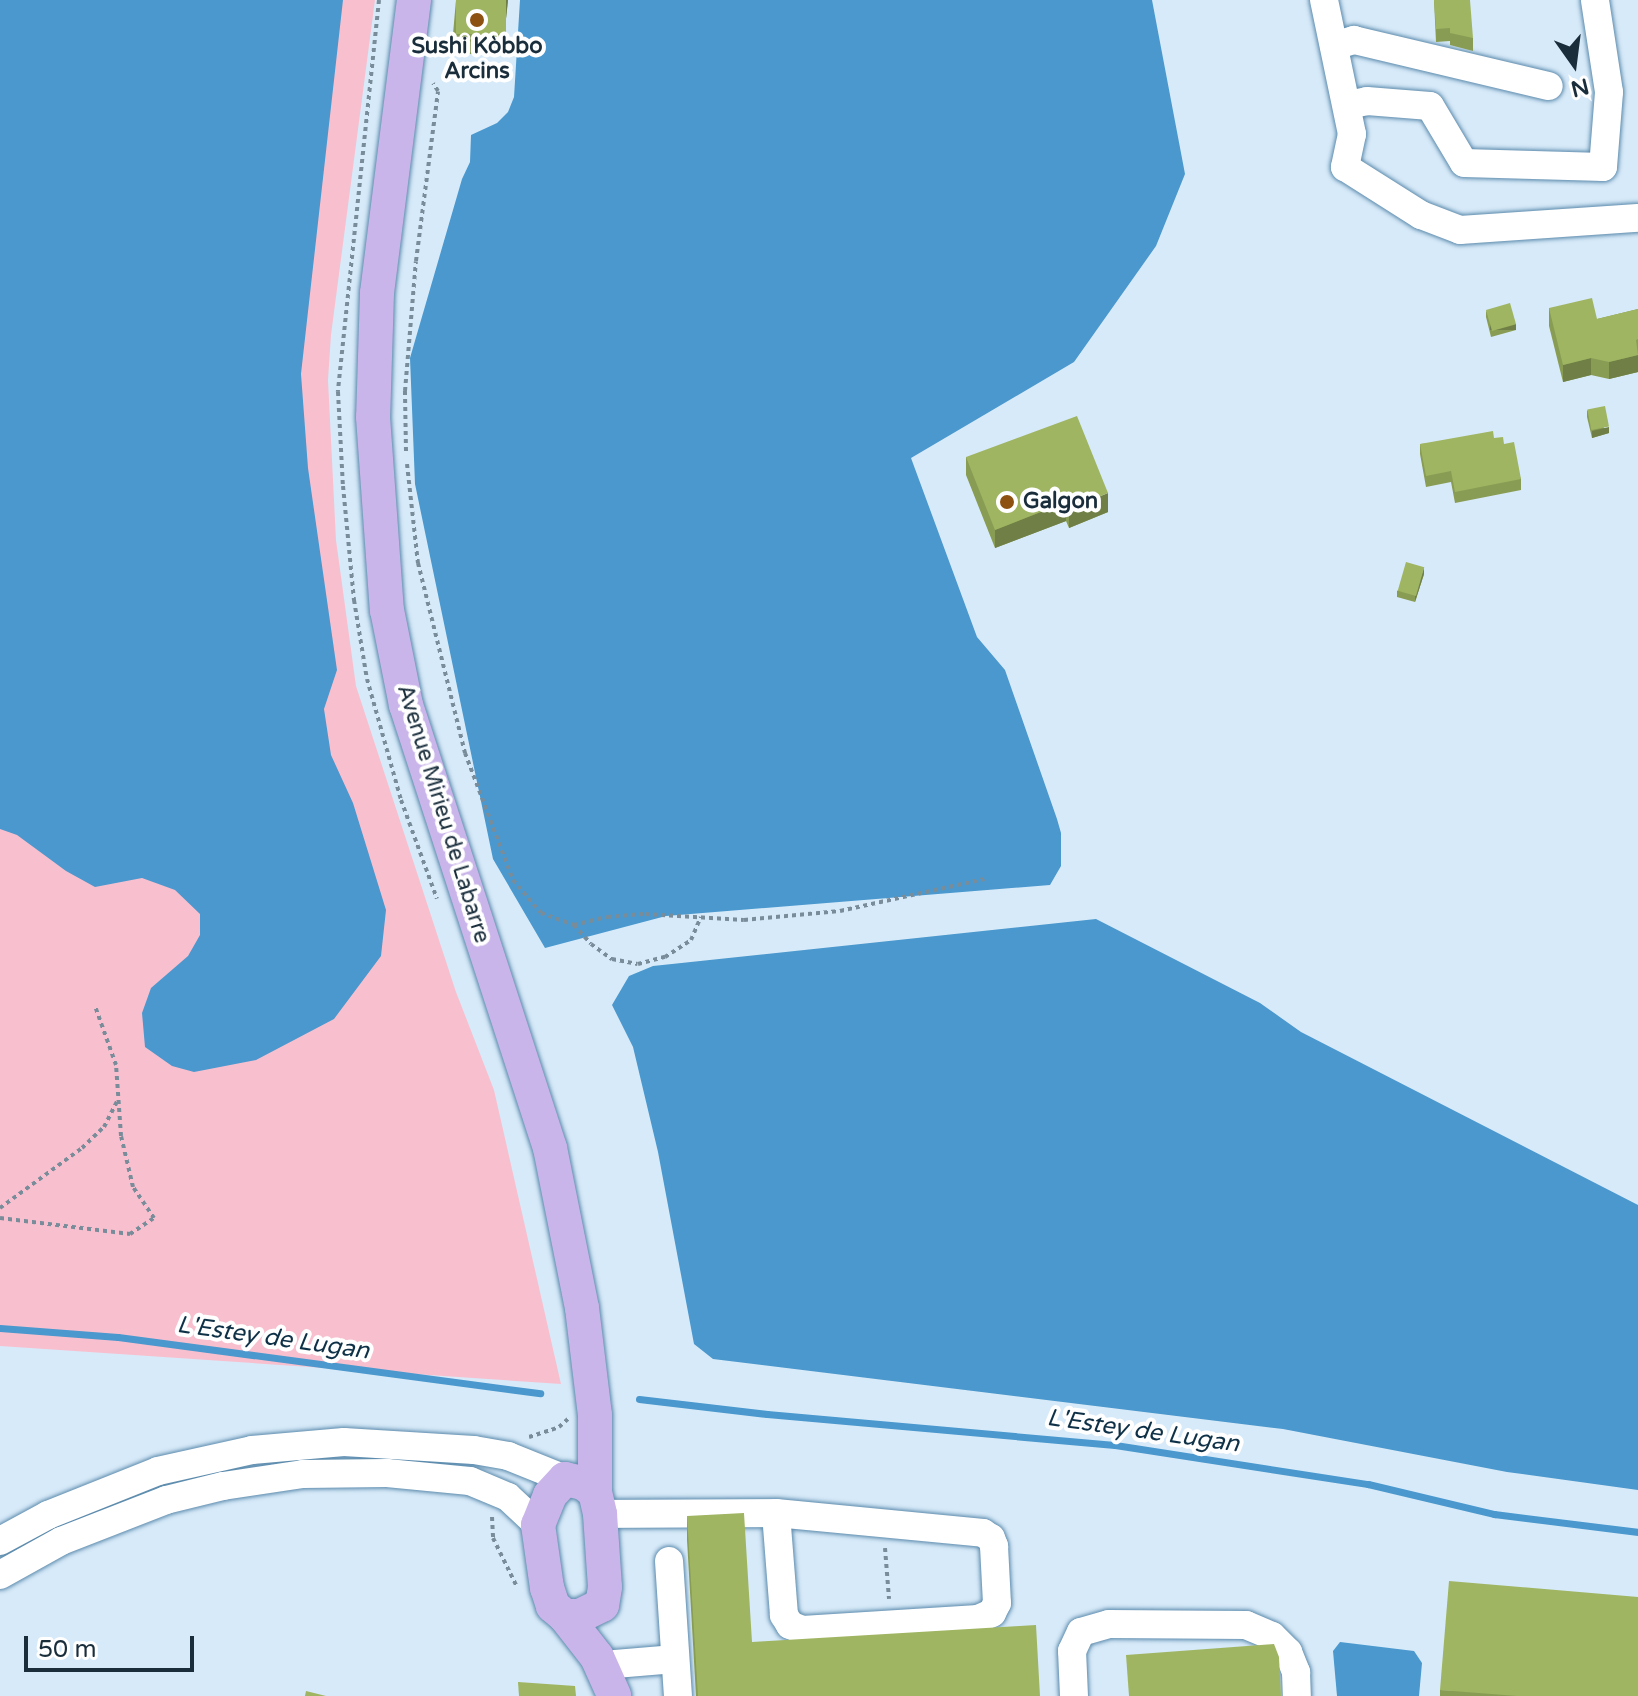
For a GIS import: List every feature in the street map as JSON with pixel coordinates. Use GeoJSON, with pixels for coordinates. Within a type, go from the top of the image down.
{"type":"FeatureCollection","features":[{"type":"Feature","properties":{"kind":"main road","name":"Avenue Mirieu de Labarre"},"geometry":{"type":"LineString","coordinates":[[414,0],[377,293],[373,431],[387,610],[406,705],[550,1148],[590,1360],[596,1420],[587,1495],[605,1587],[602,1605],[615,1685]]}},
{"type":"Feature","properties":{"kind":"main road"},"geometry":{"type":"LineString","coordinates":[[587,1495],[550,1495],[538,1525],[547,1588],[553,1606],[565,1616],[615,1685]]}},
{"type":"Feature","properties":{"kind":"main road"},"geometry":{"type":"LineString","coordinates":[[565,1616],[579,1616],[602,1605]]}},
{"type":"Feature","properties":{"kind":"street"},"geometry":{"type":"LineString","coordinates":[[1324,0],[1352,134],[1345,167],[1421,215],[1460,230],[1638,218]]}},
{"type":"Feature","properties":{"kind":"street"},"geometry":{"type":"LineString","coordinates":[[1347,105],[1367,101],[1430,106],[1464,163],[1603,167],[1609,92],[1595,0]]}},
{"type":"Feature","properties":{"kind":"street"},"geometry":{"type":"LineString","coordinates":[[1334,46],[1354,40],[1549,86]]}},
{"type":"Feature","properties":{"kind":"street"},"geometry":{"type":"LineString","coordinates":[[0,1541],[101,1493],[158,1471],[297,1446],[386,1443],[501,1454],[587,1495],[884,1523],[983,1533],[991,1538],[994,1546],[997,1603],[992,1613],[978,1619],[802,1630],[790,1625],[784,1615],[776,1513]]}},
{"type":"Feature","properties":{"kind":"street"},"geometry":{"type":"LineString","coordinates":[[217,1458],[223,1486]]}},
{"type":"Feature","properties":{"kind":"street"},"geometry":{"type":"LineString","coordinates":[[0,1575],[61,1541],[113,1519],[223,1486],[303,1474],[387,1473],[470,1481],[508,1497],[538,1525]]}},
{"type":"Feature","properties":{"kind":"street"},"geometry":{"type":"LineString","coordinates":[[669,1561],[678,1696]]}},
{"type":"Feature","properties":{"kind":"street"},"geometry":{"type":"LineString","coordinates":[[1074,1696],[1072,1651],[1081,1632],[1125,1624],[1246,1625],[1272,1636],[1288,1652],[1296,1672],[1297,1696]]}},
{"type":"Feature","properties":{"kind":"street"},"geometry":{"type":"LineString","coordinates":[[615,1685],[675,1659]]}},
{"type":"Feature","properties":{"kind":"path"},"geometry":{"type":"LineString","coordinates":[[431,80],[438,91],[416,261],[405,391],[406,452],[418,563],[465,753],[513,880],[541,913],[574,925],[591,944],[612,959],[638,964],[665,957],[691,940],[701,917]]}},
{"type":"Feature","properties":{"kind":"path"},"geometry":{"type":"LineString","coordinates":[[574,925],[607,917],[645,914],[744,920],[840,911],[984,879]]}},
{"type":"Feature","properties":{"kind":"path"},"geometry":{"type":"LineString","coordinates":[[0,1218],[130,1234],[154,1218],[133,1187],[121,1136],[116,1065],[95,1006]]}},
{"type":"Feature","properties":{"kind":"path"},"geometry":{"type":"LineString","coordinates":[[0,1208],[82,1148],[104,1127],[120,1098]]}},
{"type":"Feature","properties":{"kind":"path"},"geometry":{"type":"LineString","coordinates":[[884,1523],[891,1625]]}},
{"type":"Feature","properties":{"kind":"shaded area"},"geometry":{"type":"Polygon","coordinates":[[[0,0],[375,0],[331,335],[328,380],[336,540],[356,686],[456,992],[494,1090],[561,1384],[0,1346],[0,0]]]}},
{"type":"Feature","properties":{"kind":"water"},"geometry":{"type":"Polygon","coordinates":[[[0,0],[343,0],[301,374],[308,468],[337,670],[324,709],[331,755],[353,803],[386,910],[381,956],[334,1019],[256,1060],[194,1072],[172,1066],[145,1047],[142,1013],[151,988],[188,956],[200,935],[200,914],[175,890],[142,878],[95,887],[66,871],[17,835],[0,829],[0,0]]]}},
{"type":"Feature","properties":{"kind":"water"},"geometry":{"type":"Polygon","coordinates":[[[520,0],[1152,0],[1185,174],[1156,246],[1074,362],[911,458],[977,637],[1005,670],[1057,819],[1061,833],[1061,866],[1050,885],[666,916],[545,948],[493,859],[415,484],[410,358],[462,179],[470,162],[471,135],[497,123],[508,112],[514,97],[520,0]]]}},
{"type":"Feature","properties":{"kind":"water"},"geometry":{"type":"Polygon","coordinates":[[[1096,919],[1260,1003],[1301,1032],[1638,1205],[1638,1490],[1507,1472],[1283,1429],[713,1359],[694,1344],[658,1152],[633,1047],[612,1005],[629,976],[653,966],[1096,919]]]}},
{"type":"Feature","properties":{"kind":"water"},"geometry":{"type":"Polygon","coordinates":[[[1340,1642],[1414,1651],[1422,1663],[1419,1696],[1337,1696],[1333,1651],[1340,1642]]]}},
{"type":"Feature","properties":{"kind":"building"},"geometry":{"type":"Polygon","coordinates":[[[456,0],[506,0],[506,34],[456,34],[456,0]]]}},
{"type":"Feature","properties":{"kind":"building"},"geometry":{"type":"Polygon","coordinates":[[[1434,0],[1470,0],[1473,38],[1450,33],[1450,28],[1436,29],[1434,0]]]}},
{"type":"Feature","properties":{"kind":"building"},"geometry":{"type":"Polygon","coordinates":[[[1592,298],[1597,319],[1638,309],[1638,355],[1609,362],[1591,358],[1563,365],[1549,308],[1592,298]]]}},
{"type":"Feature","properties":{"kind":"building"},"geometry":{"type":"Polygon","coordinates":[[[1510,303],[1516,324],[1492,331],[1486,310],[1510,303]]]}},
{"type":"Feature","properties":{"kind":"building"},"geometry":{"type":"Polygon","coordinates":[[[1605,406],[1609,427],[1591,430],[1587,409],[1605,406]]]}},
{"type":"Feature","properties":{"kind":"building"},"geometry":{"type":"Polygon","coordinates":[[[1077,416],[1108,493],[1069,509],[1066,502],[995,530],[966,457],[1077,416]]]}},
{"type":"Feature","properties":{"kind":"building"},"geometry":{"type":"Polygon","coordinates":[[[1493,431],[1494,438],[1503,437],[1504,444],[1514,442],[1521,479],[1455,492],[1451,471],[1426,476],[1420,444],[1493,431]]]}},
{"type":"Feature","properties":{"kind":"building"},"geometry":{"type":"Polygon","coordinates":[[[1406,562],[1424,567],[1416,596],[1398,591],[1406,562]]]}},
{"type":"Feature","properties":{"kind":"building"},"geometry":{"type":"Polygon","coordinates":[[[744,1513],[752,1642],[1036,1625],[1040,1696],[698,1696],[687,1516],[744,1513]]]}},
{"type":"Feature","properties":{"kind":"building"},"geometry":{"type":"Polygon","coordinates":[[[1449,1581],[1638,1597],[1638,1696],[1517,1696],[1440,1690],[1449,1581]]]}},
{"type":"Feature","properties":{"kind":"building"},"geometry":{"type":"Polygon","coordinates":[[[1274,1644],[1279,1657],[1281,1696],[1129,1696],[1126,1655],[1274,1644]]]}},
{"type":"Feature","properties":{"kind":"building"},"geometry":{"type":"Polygon","coordinates":[[[518,1682],[575,1686],[576,1696],[519,1696],[518,1682]]]}},
{"type":"Feature","properties":{"kind":"building"},"geometry":{"type":"Polygon","coordinates":[[[306,1691],[326,1696],[305,1696],[306,1691]]]}},
{"type":"Feature","properties":{"kind":"waterway","name":"L'Estey de Lugan"},"geometry":{"type":"LineString","coordinates":[[0,1328],[118,1337],[540,1393]]}},
{"type":"Feature","properties":{"kind":"waterway","name":"L'Estey de Lugan"},"geometry":{"type":"LineString","coordinates":[[639,1399],[767,1414],[1115,1445],[1368,1484],[1494,1514],[1638,1532]]}},
{"type":"Feature","properties":{"kind":"place","name":"Sushi Kòbbo Arcins"},"geometry":{"type":"Point","coordinates":[477,20]}},
{"type":"Feature","properties":{"kind":"place","name":"Galgon"},"geometry":{"type":"Point","coordinates":[1007,502]}}]}
